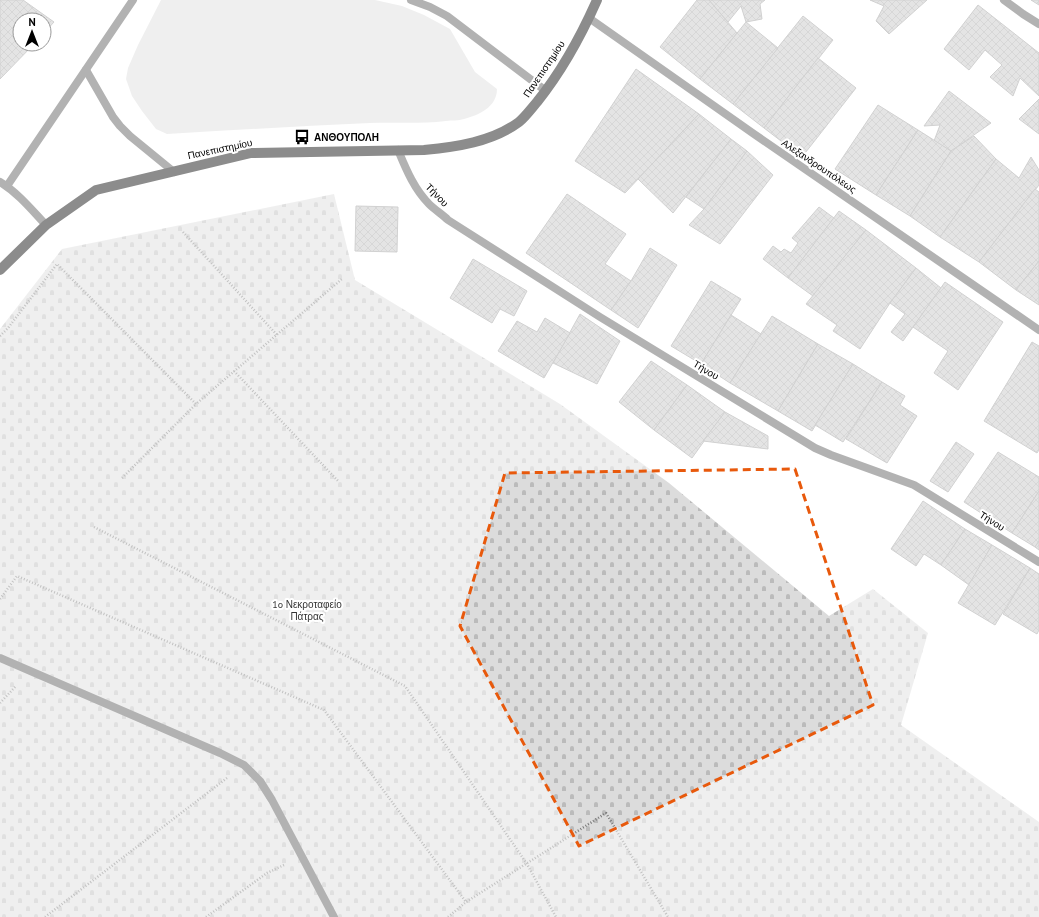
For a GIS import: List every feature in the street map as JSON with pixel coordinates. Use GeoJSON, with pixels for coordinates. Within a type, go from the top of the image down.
{"type":"FeatureCollection","features":[{"type":"Feature","properties":{"kind":"main road","name":"Πανεπιστημίου"},"geometry":{"type":"LineString","coordinates":[[0,270],[46,225],[96,190],[251,153],[444,148],[478,141],[501,132],[519,121],[527,114],[546,91],[576,43],[597,0]]}},
{"type":"Feature","properties":{"kind":"street"},"geometry":{"type":"LineString","coordinates":[[46,225],[20,198],[3,184],[86,70],[133,0]]}},
{"type":"Feature","properties":{"kind":"street"},"geometry":{"type":"LineString","coordinates":[[411,0],[447,16],[546,91]]}},
{"type":"Feature","properties":{"kind":"street"},"geometry":{"type":"LineString","coordinates":[[1004,0],[1039,24]]}},
{"type":"Feature","properties":{"kind":"street","name":"Αλεξανδρουπόλεως"},"geometry":{"type":"LineString","coordinates":[[589,18],[1039,330]]}},
{"type":"Feature","properties":{"kind":"street"},"geometry":{"type":"LineString","coordinates":[[86,70],[113,117],[120,126],[174,172]]}},
{"type":"Feature","properties":{"kind":"street","name":"Τήνου"},"geometry":{"type":"LineString","coordinates":[[398,150],[409,176],[428,204],[448,220],[600,318],[815,448],[914,485],[1039,562]]}},
{"type":"Feature","properties":{"kind":"street"},"geometry":{"type":"LineString","coordinates":[[0,658],[220,753],[244,765],[260,781],[272,800],[334,917]]}},
{"type":"Feature","properties":{"kind":"path"},"geometry":{"type":"LineString","coordinates":[[183,232],[277,335]]}},
{"type":"Feature","properties":{"kind":"path"},"geometry":{"type":"LineString","coordinates":[[0,336],[8,328],[57,264],[196,404]]}},
{"type":"Feature","properties":{"kind":"path"},"geometry":{"type":"LineString","coordinates":[[122,478],[196,404],[343,278]]}},
{"type":"Feature","properties":{"kind":"path"},"geometry":{"type":"LineString","coordinates":[[234,371],[339,482]]}},
{"type":"Feature","properties":{"kind":"path"},"geometry":{"type":"LineString","coordinates":[[94,527],[405,686],[527,864],[556,917]]}},
{"type":"Feature","properties":{"kind":"path"},"geometry":{"type":"LineString","coordinates":[[0,599],[17,576],[324,710],[466,902]]}},
{"type":"Feature","properties":{"kind":"path"},"geometry":{"type":"LineString","coordinates":[[45,917],[244,765]]}},
{"type":"Feature","properties":{"kind":"path"},"geometry":{"type":"LineString","coordinates":[[448,917],[466,902],[606,814],[668,917]]}},
{"type":"Feature","properties":{"kind":"path"},"geometry":{"type":"LineString","coordinates":[[206,917],[267,873],[302,856]]}},
{"type":"Feature","properties":{"kind":"highlighted area"},"geometry":{"type":"Polygon","coordinates":[[[795,469],[873,705],[579,846],[460,626],[505,473],[795,469]]]}},
{"type":"Feature","properties":{"kind":"green space"},"geometry":{"type":"Polygon","coordinates":[[[161,0],[375,0],[402,6],[424,15],[450,29],[475,72],[497,89],[496,95],[494,101],[486,109],[475,115],[460,120],[345,124],[167,134],[156,129],[142,111],[132,96],[126,79],[128,68],[138,45],[161,0]]]}},
{"type":"Feature","properties":{"kind":"green space","name":"1o Νεκροταφείο Πάτρας"},"geometry":{"type":"Polygon","coordinates":[[[334,194],[355,280],[560,404],[669,483],[829,616],[873,589],[928,633],[901,725],[1039,822],[1039,917],[0,917],[0,329],[62,249],[334,194]]]}},
{"type":"Feature","properties":{"kind":"building"},"geometry":{"type":"Polygon","coordinates":[[[0,0],[23,0],[40,12],[12,12],[12,52],[26,52],[0,79],[0,0]]]}},
{"type":"Feature","properties":{"kind":"building"},"geometry":{"type":"Polygon","coordinates":[[[697,0],[709,0],[737,33],[700,79],[660,47],[697,0]]]}},
{"type":"Feature","properties":{"kind":"building"},"geometry":{"type":"Polygon","coordinates":[[[709,0],[765,0],[760,4],[762,19],[746,22],[741,6],[728,22],[709,0]]]}},
{"type":"Feature","properties":{"kind":"building"},"geometry":{"type":"Polygon","coordinates":[[[870,0],[927,0],[889,34],[876,21],[884,6],[870,0]]]}},
{"type":"Feature","properties":{"kind":"building"},"geometry":{"type":"Polygon","coordinates":[[[1031,0],[1039,0],[1039,5],[1031,0]]]}},
{"type":"Feature","properties":{"kind":"building"},"geometry":{"type":"Polygon","coordinates":[[[978,5],[1039,53],[1039,96],[1020,78],[1013,96],[990,77],[1002,65],[985,50],[969,70],[944,49],[978,5]]]}},
{"type":"Feature","properties":{"kind":"building"},"geometry":{"type":"Polygon","coordinates":[[[803,16],[833,40],[764,128],[733,104],[803,16]]]}},
{"type":"Feature","properties":{"kind":"building"},"geometry":{"type":"Polygon","coordinates":[[[746,22],[778,48],[733,104],[700,79],[746,22]]]}},
{"type":"Feature","properties":{"kind":"building"},"geometry":{"type":"Polygon","coordinates":[[[818,58],[856,88],[802,157],[764,128],[818,58]]]}},
{"type":"Feature","properties":{"kind":"building"},"geometry":{"type":"Polygon","coordinates":[[[636,69],[699,114],[625,193],[575,161],[636,69]]]}},
{"type":"Feature","properties":{"kind":"building"},"geometry":{"type":"Polygon","coordinates":[[[949,91],[991,123],[951,151],[934,141],[940,125],[924,126],[949,91]]]}},
{"type":"Feature","properties":{"kind":"building"},"geometry":{"type":"Polygon","coordinates":[[[1039,99],[1039,134],[1019,119],[1039,99]]]}},
{"type":"Feature","properties":{"kind":"building"},"geometry":{"type":"Polygon","coordinates":[[[878,105],[918,130],[876,195],[835,169],[878,105]]]}},
{"type":"Feature","properties":{"kind":"building"},"geometry":{"type":"Polygon","coordinates":[[[699,114],[731,139],[673,213],[638,179],[699,114]]]}},
{"type":"Feature","properties":{"kind":"building"},"geometry":{"type":"Polygon","coordinates":[[[918,130],[951,151],[910,216],[876,195],[918,130]]]}},
{"type":"Feature","properties":{"kind":"building"},"geometry":{"type":"Polygon","coordinates":[[[974,136],[996,159],[940,237],[910,216],[951,151],[974,136]]]}},
{"type":"Feature","properties":{"kind":"building"},"geometry":{"type":"Polygon","coordinates":[[[731,139],[747,151],[704,209],[686,197],[731,139]]]}},
{"type":"Feature","properties":{"kind":"building"},"geometry":{"type":"Polygon","coordinates":[[[747,151],[773,175],[720,244],[689,225],[704,209],[747,151]]]}},
{"type":"Feature","properties":{"kind":"building"},"geometry":{"type":"Polygon","coordinates":[[[1031,157],[1039,170],[1039,185],[979,262],[940,237],[996,159],[1019,178],[1031,157]]]}},
{"type":"Feature","properties":{"kind":"building"},"geometry":{"type":"Polygon","coordinates":[[[1035,189],[1039,192],[1039,261],[1016,290],[979,262],[1035,189]]]}},
{"type":"Feature","properties":{"kind":"building"},"geometry":{"type":"Polygon","coordinates":[[[567,194],[626,234],[605,264],[631,281],[611,310],[526,253],[567,194]]]}},
{"type":"Feature","properties":{"kind":"building"},"geometry":{"type":"Polygon","coordinates":[[[356,206],[398,207],[397,252],[355,251],[356,206]]]}},
{"type":"Feature","properties":{"kind":"building"},"geometry":{"type":"Polygon","coordinates":[[[819,207],[834,218],[788,278],[763,259],[773,246],[781,252],[784,249],[791,253],[798,243],[792,238],[819,207]]]}},
{"type":"Feature","properties":{"kind":"building"},"geometry":{"type":"Polygon","coordinates":[[[839,211],[866,230],[813,296],[788,278],[839,211]]]}},
{"type":"Feature","properties":{"kind":"building"},"geometry":{"type":"Polygon","coordinates":[[[866,230],[916,268],[890,303],[860,349],[833,331],[837,325],[806,304],[866,230]]]}},
{"type":"Feature","properties":{"kind":"building"},"geometry":{"type":"Polygon","coordinates":[[[650,248],[677,265],[638,328],[611,310],[631,281],[650,248]]]}},
{"type":"Feature","properties":{"kind":"building"},"geometry":{"type":"Polygon","coordinates":[[[473,259],[527,291],[514,316],[500,309],[492,323],[450,298],[473,259]]]}},
{"type":"Feature","properties":{"kind":"building"},"geometry":{"type":"Polygon","coordinates":[[[1039,261],[1039,305],[1016,290],[1039,261]]]}},
{"type":"Feature","properties":{"kind":"building"},"geometry":{"type":"Polygon","coordinates":[[[916,268],[941,288],[903,341],[891,332],[905,314],[890,303],[916,268]]]}},
{"type":"Feature","properties":{"kind":"building"},"geometry":{"type":"Polygon","coordinates":[[[711,281],[741,299],[701,364],[671,346],[711,281]]]}},
{"type":"Feature","properties":{"kind":"building"},"geometry":{"type":"Polygon","coordinates":[[[945,282],[1003,322],[958,390],[934,373],[948,351],[913,327],[945,282]]]}},
{"type":"Feature","properties":{"kind":"building"},"geometry":{"type":"Polygon","coordinates":[[[580,314],[620,341],[597,384],[553,363],[580,314]]]}},
{"type":"Feature","properties":{"kind":"building"},"geometry":{"type":"Polygon","coordinates":[[[731,315],[761,334],[730,383],[701,364],[731,315]]]}},
{"type":"Feature","properties":{"kind":"building"},"geometry":{"type":"Polygon","coordinates":[[[772,316],[818,344],[778,411],[730,383],[772,316]]]}},
{"type":"Feature","properties":{"kind":"building"},"geometry":{"type":"Polygon","coordinates":[[[545,318],[570,333],[544,378],[498,351],[517,321],[537,332],[545,318]]]}},
{"type":"Feature","properties":{"kind":"building"},"geometry":{"type":"Polygon","coordinates":[[[1032,342],[1039,346],[1039,450],[1037,453],[984,421],[1032,342]]]}},
{"type":"Feature","properties":{"kind":"building"},"geometry":{"type":"Polygon","coordinates":[[[818,344],[853,364],[812,431],[778,411],[818,344]]]}},
{"type":"Feature","properties":{"kind":"building"},"geometry":{"type":"Polygon","coordinates":[[[651,361],[687,385],[654,430],[619,402],[651,361]]]}},
{"type":"Feature","properties":{"kind":"building"},"geometry":{"type":"Polygon","coordinates":[[[853,364],[882,382],[843,442],[815,425],[853,364]]]}},
{"type":"Feature","properties":{"kind":"building"},"geometry":{"type":"Polygon","coordinates":[[[882,382],[905,396],[900,405],[917,416],[887,463],[846,439],[882,382]]]}},
{"type":"Feature","properties":{"kind":"building"},"geometry":{"type":"Polygon","coordinates":[[[687,385],[725,412],[692,458],[654,430],[687,385]]]}},
{"type":"Feature","properties":{"kind":"building"},"geometry":{"type":"Polygon","coordinates":[[[725,412],[768,436],[768,449],[703,441],[725,412]]]}},
{"type":"Feature","properties":{"kind":"building"},"geometry":{"type":"Polygon","coordinates":[[[956,442],[974,454],[948,492],[930,481],[956,442]]]}},
{"type":"Feature","properties":{"kind":"building"},"geometry":{"type":"Polygon","coordinates":[[[998,452],[1039,477],[1039,491],[1012,533],[964,502],[998,452]]]}},
{"type":"Feature","properties":{"kind":"building"},"geometry":{"type":"Polygon","coordinates":[[[1039,491],[1039,541],[1035,547],[1012,533],[1039,491]]]}},
{"type":"Feature","properties":{"kind":"building"},"geometry":{"type":"Polygon","coordinates":[[[923,501],[965,529],[941,565],[924,554],[916,566],[891,549],[923,501]]]}},
{"type":"Feature","properties":{"kind":"building"},"geometry":{"type":"Polygon","coordinates":[[[965,529],[992,545],[969,585],[941,565],[965,529]]]}},
{"type":"Feature","properties":{"kind":"building"},"geometry":{"type":"Polygon","coordinates":[[[1039,541],[1039,550],[1035,547],[1039,541]]]}},
{"type":"Feature","properties":{"kind":"building"},"geometry":{"type":"Polygon","coordinates":[[[992,545],[1030,568],[995,625],[958,603],[992,545]]]}},
{"type":"Feature","properties":{"kind":"building"},"geometry":{"type":"Polygon","coordinates":[[[1030,568],[1039,574],[1039,630],[1037,634],[1003,614],[1030,568]]]}},
{"type":"Feature","properties":{"kind":"place","name":"ΑΝΘΟΥΠΟΛΗ"},"geometry":{"type":"Point","coordinates":[302,137]}}]}
